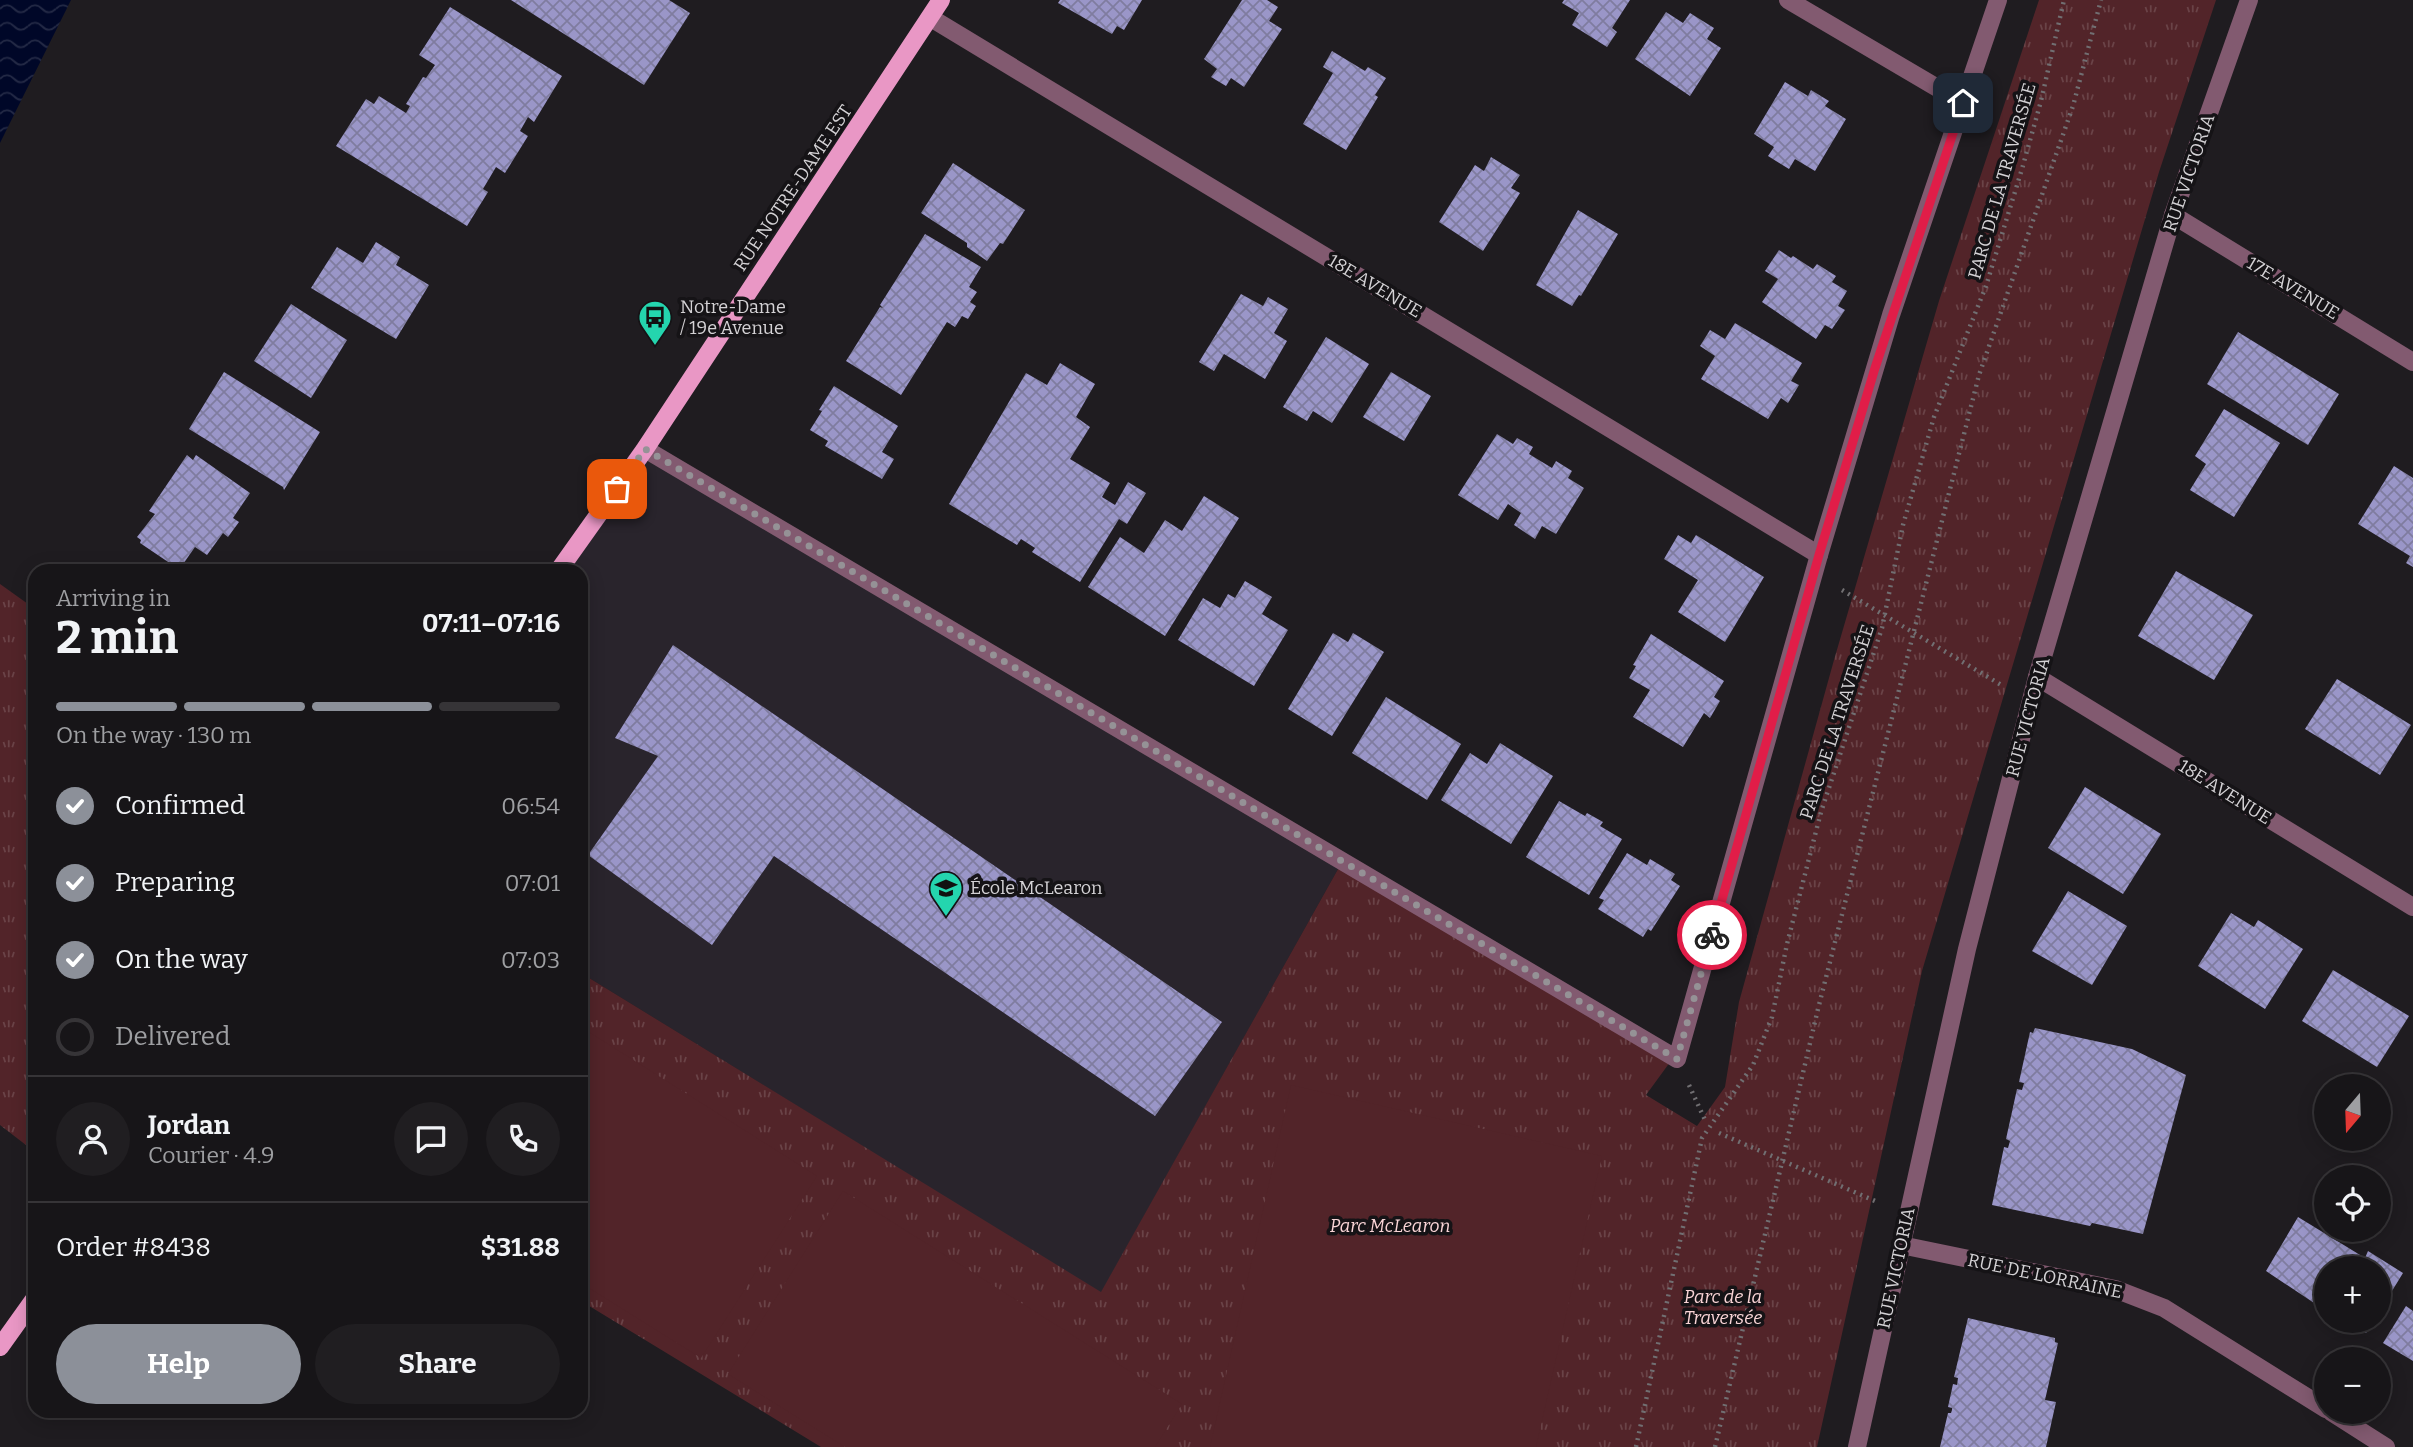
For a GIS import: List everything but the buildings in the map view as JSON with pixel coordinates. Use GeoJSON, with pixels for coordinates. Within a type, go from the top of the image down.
{"type":"FeatureCollection","features":[{"type":"Feature","properties":{"kind":"main road","name":"RUE NOTRE-DAME EST"},"geometry":{"type":"LineString","coordinates":[[563,564],[645,449],[932,18],[941,0]]}},
{"type":"Feature","properties":{"kind":"main road"},"geometry":{"type":"LineString","coordinates":[[0,1347],[28,1308]]}},
{"type":"Feature","properties":{"kind":"street"},"geometry":{"type":"LineString","coordinates":[[1788,0],[1963,103]]}},
{"type":"Feature","properties":{"kind":"street"},"geometry":{"type":"LineString","coordinates":[[645,449],[1677,1059],[1819,555],[1891,315],[1998,0]]}},
{"type":"Feature","properties":{"kind":"street","name":"RUE VICTORIA"},"geometry":{"type":"LineString","coordinates":[[1857,1447],[1967,949],[2037,677],[2174,215],[2249,0]]}},
{"type":"Feature","properties":{"kind":"street","name":"18E AVENUE"},"geometry":{"type":"LineString","coordinates":[[932,18],[1819,555]]}},
{"type":"Feature","properties":{"kind":"street","name":"17E AVENUE"},"geometry":{"type":"LineString","coordinates":[[2174,215],[2413,362]]}},
{"type":"Feature","properties":{"kind":"street","name":"18E AVENUE"},"geometry":{"type":"LineString","coordinates":[[2037,677],[2413,907]]}},
{"type":"Feature","properties":{"kind":"street","name":"RUE DE LORRAINE"},"geometry":{"type":"LineString","coordinates":[[1901,1245],[2115,1289],[2164,1308],[2314,1402]]}},
{"type":"Feature","properties":{"kind":"street"},"geometry":{"type":"LineString","coordinates":[[2350,1424],[2386,1447]]}},
{"type":"Feature","properties":{"kind":"path","name":"PARC DE LA TRAVERSÉE"},"geometry":{"type":"LineString","coordinates":[[1636,1447],[1702,1138],[1753,1065],[1772,1017],[1787,944],[1821,812],[1885,615],[1903,525],[1934,417],[1986,286],[2041,102],[2064,0]]}},
{"type":"Feature","properties":{"kind":"path"},"geometry":{"type":"LineString","coordinates":[[1714,1447],[1818,1009],[1979,375],[2073,106],[2101,0]]}},
{"type":"Feature","properties":{"kind":"path"},"geometry":{"type":"LineString","coordinates":[[1814,573],[2031,703]]}},
{"type":"Feature","properties":{"kind":"path"},"geometry":{"type":"LineString","coordinates":[[1719,1133],[1875,1201]]}},
{"type":"Feature","properties":{"kind":"shaded area","name":"École McLearon"},"geometry":{"type":"Polygon","coordinates":[[[645,449],[1342,862],[1101,1293],[588,977],[588,564],[563,564],[645,449]]]}},
{"type":"Feature","properties":{"kind":"green space"},"geometry":{"type":"Polygon","coordinates":[[[2039,0],[2216,0],[2159,172],[1922,971],[1817,1447],[821,1447],[588,1305],[588,977],[1101,1292],[1342,862],[1673,1058],[1646,1095],[1697,1126],[1725,1087],[1739,1002],[1834,660],[1939,301],[2039,0]]]}},
{"type":"Feature","properties":{"kind":"green space"},"geometry":{"type":"Polygon","coordinates":[[[0,584],[28,604],[28,1147],[0,1125],[0,584]]]}},
{"type":"Feature","properties":{"kind":"green space"},"geometry":{"type":"Polygon","coordinates":[[[588,1031],[817,1176],[701,1358],[588,1287],[588,1031]]]}},
{"type":"Feature","properties":{"kind":"green space","name":"Parc McLearon"},"geometry":{"type":"Polygon","coordinates":[[[1291,1085],[1602,1156],[1536,1447],[1210,1447],[1291,1085]]]}},
{"type":"Feature","properties":{"kind":"green space"},"geometry":{"type":"Polygon","coordinates":[[[843,1191],[1182,1404],[1155,1447],[845,1447],[728,1374],[843,1191]]]}},
{"type":"Feature","properties":{"kind":"water"},"geometry":{"type":"Polygon","coordinates":[[[0,0],[71,0],[0,143],[0,0]]]}},
{"type":"Feature","properties":{"kind":"way so far"},"geometry":{"type":"LineString","coordinates":[[617,489],[645,449],[1677,1059],[1712,935]]}},
{"type":"Feature","properties":{"kind":"place","name":"Notre-Dame / 19e Avenue"},"geometry":{"type":"Point","coordinates":[655,347]}},
{"type":"Feature","properties":{"kind":"place","name":"École McLearon"},"geometry":{"type":"Point","coordinates":[946,918]}},
{"type":"Feature","properties":{"kind":"route"},"geometry":{"type":"LineString","coordinates":[[1712,935],[1819,555],[1875,368],[1963,103]]}},
{"type":"Feature","properties":{"kind":"park label","name":"Parc de la Traversée"},"geometry":{"type":"Point","coordinates":[1723,1307]}}]}
